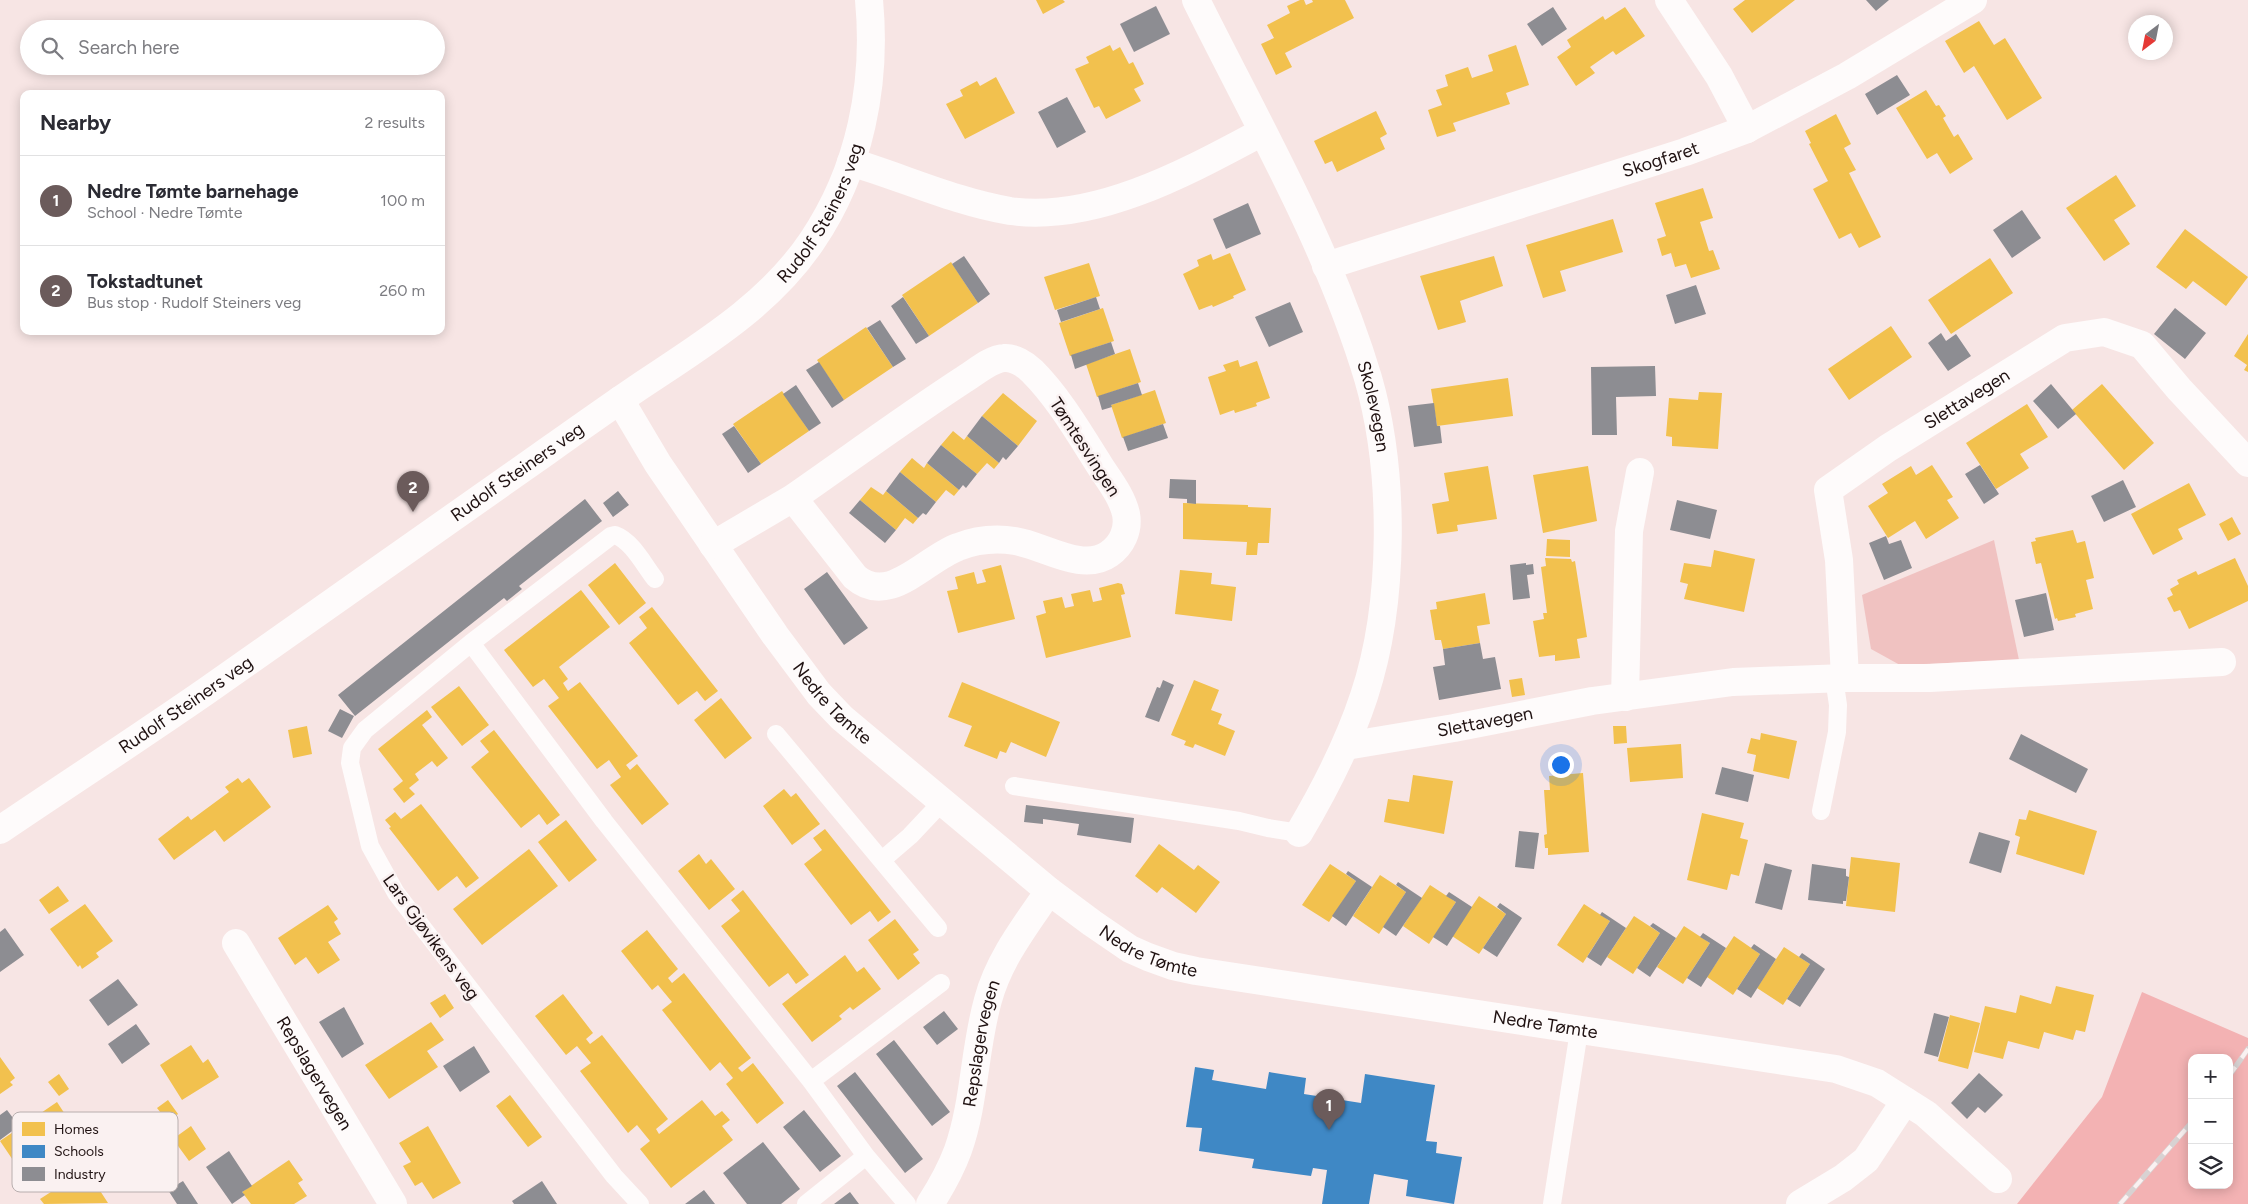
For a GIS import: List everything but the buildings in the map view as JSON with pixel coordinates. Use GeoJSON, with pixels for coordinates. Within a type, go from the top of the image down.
{"type":"FeatureCollection","features":[{"type":"Feature","properties":{"kind":"street","name":"Rudolf Steiners veg"},"geometry":{"type":"LineString","coordinates":[[0,830],[205,692],[620,400],[734,323],[777,284],[812,241],[829,213],[851,162],[860,133],[870,79],[872,49],[869,0]]}},
{"type":"Feature","properties":{"kind":"street","name":"Skolevegen"},"geometry":{"type":"LineString","coordinates":[[1196,0],[1312,231],[1368,379],[1380,437],[1387,502],[1385,579],[1380,627],[1365,693],[1346,746],[1321,796],[1299,833]]}},
{"type":"Feature","properties":{"kind":"street"},"geometry":{"type":"LineString","coordinates":[[1669,0],[1719,76],[1748,129]]}},
{"type":"Feature","properties":{"kind":"street","name":"Skogfaret"},"geometry":{"type":"LineString","coordinates":[[1326,266],[1685,152],[1748,129],[1847,76],[1973,0]]}},
{"type":"Feature","properties":{"kind":"street"},"geometry":{"type":"LineString","coordinates":[[851,162],[980,204],[1011,211],[1058,212],[1122,198],[1226,151],[1262,132]]}},
{"type":"Feature","properties":{"kind":"street","name":"Slettavegen"},"geometry":{"type":"LineString","coordinates":[[1839,678],[1839,560],[1828,490],[1888,448],[2065,338],[2104,332],[2142,345],[2179,389],[2248,463]]}},
{"type":"Feature","properties":{"kind":"street","name":"Tømtesvingen"},"geometry":{"type":"LineString","coordinates":[[714,545],[793,498],[946,392],[994,361],[1004,358],[1020,362],[1032,371],[1068,416],[1118,496],[1126,512],[1126,524],[1125,533],[1117,547],[1107,556],[1097,560],[1086,561],[1070,558],[1016,541],[985,540],[953,549],[899,582],[886,588],[876,588],[862,583],[855,577],[793,498]]}},
{"type":"Feature","properties":{"kind":"street","name":"Nedre Tømte"},"geometry":{"type":"LineString","coordinates":[[620,400],[658,464],[775,635],[819,694],[864,737],[1049,890],[1130,949],[1173,966],[1579,1031],[1817,1064],[1867,1078],[1905,1100],[1937,1123],[1998,1179]]}},
{"type":"Feature","properties":{"kind":"street"},"geometry":{"type":"LineString","coordinates":[[1624,697],[1630,531],[1640,472]]}},
{"type":"Feature","properties":{"kind":"street","name":"Slettavegen"},"geometry":{"type":"LineString","coordinates":[[1346,746],[1624,697],[1732,682],[1839,678],[1930,678],[2222,662]]}},
{"type":"Feature","properties":{"kind":"street","name":"Repslagervegen"},"geometry":{"type":"LineString","coordinates":[[930,1204],[942,1186],[958,1149],[988,1000],[999,969],[1049,890]]}},
{"type":"Feature","properties":{"kind":"street","name":"Repslagervegen"},"geometry":{"type":"LineString","coordinates":[[236,943],[393,1204]]}},
{"type":"Feature","properties":{"kind":"street"},"geometry":{"type":"LineString","coordinates":[[1800,1204],[1843,1178],[1866,1160],[1905,1100]]}},
{"type":"Feature","properties":{"kind":"lane","name":"Lars Gjøvikens veg"},"geometry":{"type":"LineString","coordinates":[[640,1204],[614,1176],[396,893],[380,867],[366,833],[350,762],[352,748],[365,730],[471,643],[615,535],[628,543],[655,579]]}},
{"type":"Feature","properties":{"kind":"lane"},"geometry":{"type":"LineString","coordinates":[[471,643],[604,821],[811,1081],[866,1156],[907,1204]]}},
{"type":"Feature","properties":{"kind":"lane"},"geometry":{"type":"LineString","coordinates":[[1821,811],[1837,732],[1839,678]]}},
{"type":"Feature","properties":{"kind":"lane"},"geometry":{"type":"LineString","coordinates":[[776,734],[938,928]]}},
{"type":"Feature","properties":{"kind":"lane"},"geometry":{"type":"LineString","coordinates":[[1014,786],[1230,820],[1299,833]]}},
{"type":"Feature","properties":{"kind":"lane"},"geometry":{"type":"LineString","coordinates":[[882,860],[910,836],[942,802]]}},
{"type":"Feature","properties":{"kind":"lane"},"geometry":{"type":"LineString","coordinates":[[811,1081],[940,983]]}},
{"type":"Feature","properties":{"kind":"lane"},"geometry":{"type":"LineString","coordinates":[[1552,1204],[1579,1031]]}},
{"type":"Feature","properties":{"kind":"lane"},"geometry":{"type":"LineString","coordinates":[[806,1204],[866,1156]]}},
{"type":"Feature","properties":{"kind":"shaded area"},"geometry":{"type":"Polygon","coordinates":[[[1994,540],[2019,660],[1900,665],[1871,649],[1862,595],[1994,540]]]}},
{"type":"Feature","properties":{"kind":"shaded area"},"geometry":{"type":"Polygon","coordinates":[[[2142,992],[2248,1038],[2248,1204],[2017,1204],[2102,1097],[2142,992]]]}},
{"type":"Feature","properties":{"kind":"railway"},"geometry":{"type":"LineString","coordinates":[[2233,1070],[2248,1049]]}},
{"type":"Feature","properties":{"kind":"railway"},"geometry":{"type":"LineString","coordinates":[[2120,1204],[2188,1127]]}},
{"type":"Feature","properties":{"kind":"place","name":"Tokstadtunet"},"geometry":{"type":"Point","coordinates":[413,512]}},
{"type":"Feature","properties":{"kind":"place","name":"Nedre Tømte barnehage"},"geometry":{"type":"Point","coordinates":[1329,1130]}}]}
